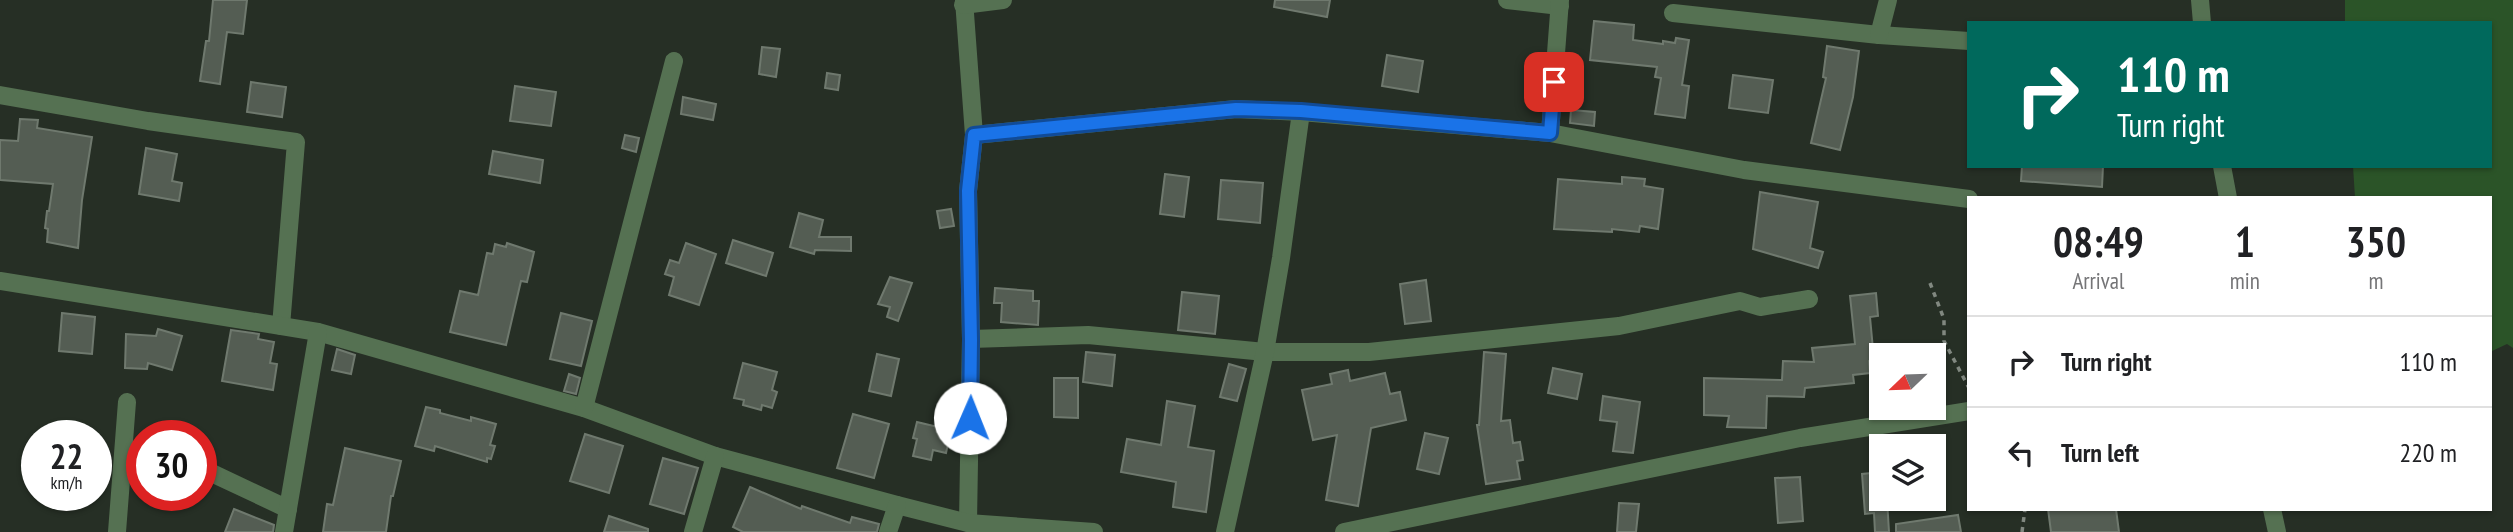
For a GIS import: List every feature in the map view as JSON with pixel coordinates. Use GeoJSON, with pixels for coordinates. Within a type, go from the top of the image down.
{"type":"FeatureCollection","features":[{"type":"Feature","properties":{"kind":"street"},"geometry":{"type":"LineString","coordinates":[[968,523],[971,340],[968,191],[974,135],[963,3],[1003,0]]}},
{"type":"Feature","properties":{"kind":"street"},"geometry":{"type":"LineString","coordinates":[[1507,0],[1560,3],[1550,133]]}},
{"type":"Feature","properties":{"kind":"street"},"geometry":{"type":"LineString","coordinates":[[1879,34],[1888,0]]}},
{"type":"Feature","properties":{"kind":"street"},"geometry":{"type":"LineString","coordinates":[[2200,0],[2202,21]]}},
{"type":"Feature","properties":{"kind":"street"},"geometry":{"type":"LineString","coordinates":[[1673,13],[1967,41]]}},
{"type":"Feature","properties":{"kind":"street"},"geometry":{"type":"LineString","coordinates":[[584,408],[674,61]]}},
{"type":"Feature","properties":{"kind":"street"},"geometry":{"type":"LineString","coordinates":[[0,95],[148,121],[296,142],[281,326]]}},
{"type":"Feature","properties":{"kind":"street"},"geometry":{"type":"LineString","coordinates":[[974,135],[1236,109],[1301,111],[1550,133],[1744,170],[1967,199]]}},
{"type":"Feature","properties":{"kind":"street"},"geometry":{"type":"LineString","coordinates":[[1225,532],[1265,352],[1301,111]]}},
{"type":"Feature","properties":{"kind":"street"},"geometry":{"type":"LineString","coordinates":[[2222,168],[2228,196]]}},
{"type":"Feature","properties":{"kind":"street"},"geometry":{"type":"LineString","coordinates":[[0,281],[318,332],[584,408],[715,456],[897,505],[968,523],[1094,532]]}},
{"type":"Feature","properties":{"kind":"street"},"geometry":{"type":"LineString","coordinates":[[971,340],[1088,335],[1265,352],[1370,352],[1619,326],[1740,300],[1760,307],[1809,299]]}},
{"type":"Feature","properties":{"kind":"street"},"geometry":{"type":"LineString","coordinates":[[284,532],[318,332]]}},
{"type":"Feature","properties":{"kind":"street"},"geometry":{"type":"LineString","coordinates":[[117,532],[127,402]]}},
{"type":"Feature","properties":{"kind":"street"},"geometry":{"type":"LineString","coordinates":[[1344,532],[1800,438],[1967,411]]}},
{"type":"Feature","properties":{"kind":"street"},"geometry":{"type":"LineString","coordinates":[[693,532],[715,456]]}},
{"type":"Feature","properties":{"kind":"street"},"geometry":{"type":"LineString","coordinates":[[217,476],[288,509]]}},
{"type":"Feature","properties":{"kind":"street"},"geometry":{"type":"LineString","coordinates":[[888,532],[897,505]]}},
{"type":"Feature","properties":{"kind":"street"},"geometry":{"type":"LineString","coordinates":[[2272,511],[2277,532]]}},
{"type":"Feature","properties":{"kind":"path"},"geometry":{"type":"LineString","coordinates":[[1930,283],[1944,319],[1944,341],[1967,383]]}},
{"type":"Feature","properties":{"kind":"path"},"geometry":{"type":"LineString","coordinates":[[2022,532],[2025,511]]}},
{"type":"Feature","properties":{"kind":"green space"},"geometry":{"type":"Polygon","coordinates":[[[2345,0],[2513,0],[2513,348],[2507,344],[2492,351],[2492,196],[2355,196],[2353,168],[2492,168],[2492,21],[2345,21],[2345,0]]]}},
{"type":"Feature","properties":{"kind":"building"},"geometry":{"type":"Polygon","coordinates":[[[213,0],[247,0],[243,34],[227,32],[220,84],[200,81],[206,41],[209,41],[213,0]]]}},
{"type":"Feature","properties":{"kind":"building"},"geometry":{"type":"Polygon","coordinates":[[[1275,0],[1330,0],[1327,17],[1274,7],[1275,0]]]}},
{"type":"Feature","properties":{"kind":"building"},"geometry":{"type":"Polygon","coordinates":[[[1594,21],[1634,25],[1633,40],[1663,44],[1663,41],[1675,43],[1676,38],[1689,40],[1682,85],[1689,86],[1685,118],[1655,114],[1661,78],[1655,77],[1657,67],[1590,60],[1594,21]]]}},
{"type":"Feature","properties":{"kind":"building"},"geometry":{"type":"Polygon","coordinates":[[[1827,46],[1859,51],[1853,97],[1840,150],[1811,143],[1826,78],[1823,77],[1827,46]]]}},
{"type":"Feature","properties":{"kind":"building"},"geometry":{"type":"Polygon","coordinates":[[[762,47],[780,49],[776,77],[759,74],[762,47]]]}},
{"type":"Feature","properties":{"kind":"building"},"geometry":{"type":"Polygon","coordinates":[[[1387,55],[1423,61],[1418,92],[1382,86],[1387,55]]]}},
{"type":"Feature","properties":{"kind":"building"},"geometry":{"type":"Polygon","coordinates":[[[827,73],[840,75],[838,90],[825,88],[827,73]]]}},
{"type":"Feature","properties":{"kind":"building"},"geometry":{"type":"Polygon","coordinates":[[[1733,75],[1773,80],[1768,113],[1729,108],[1733,75]]]}},
{"type":"Feature","properties":{"kind":"building"},"geometry":{"type":"Polygon","coordinates":[[[251,82],[286,87],[282,117],[247,112],[251,82]]]}},
{"type":"Feature","properties":{"kind":"building"},"geometry":{"type":"Polygon","coordinates":[[[515,86],[556,92],[551,126],[510,121],[515,86]]]}},
{"type":"Feature","properties":{"kind":"building"},"geometry":{"type":"Polygon","coordinates":[[[683,97],[716,104],[713,120],[681,114],[683,97]]]}},
{"type":"Feature","properties":{"kind":"building"},"geometry":{"type":"Polygon","coordinates":[[[1571,110],[1595,112],[1594,126],[1570,123],[1571,110]]]}},
{"type":"Feature","properties":{"kind":"building"},"geometry":{"type":"Polygon","coordinates":[[[20,119],[38,120],[37,128],[92,137],[78,248],[47,242],[48,229],[45,228],[53,184],[0,180],[0,140],[18,141],[20,119]]]}},
{"type":"Feature","properties":{"kind":"building"},"geometry":{"type":"Polygon","coordinates":[[[625,135],[639,138],[636,152],[622,148],[625,135]]]}},
{"type":"Feature","properties":{"kind":"building"},"geometry":{"type":"Polygon","coordinates":[[[146,148],[177,154],[172,181],[182,183],[179,201],[139,194],[146,148]]]}},
{"type":"Feature","properties":{"kind":"building"},"geometry":{"type":"Polygon","coordinates":[[[493,151],[543,160],[540,183],[489,174],[493,151]]]}},
{"type":"Feature","properties":{"kind":"building"},"geometry":{"type":"Polygon","coordinates":[[[2022,168],[2103,168],[2102,187],[2021,181],[2022,168]]]}},
{"type":"Feature","properties":{"kind":"building"},"geometry":{"type":"Polygon","coordinates":[[[1165,174],[1189,177],[1184,217],[1160,214],[1165,174]]]}},
{"type":"Feature","properties":{"kind":"building"},"geometry":{"type":"Polygon","coordinates":[[[1622,177],[1645,179],[1644,186],[1663,189],[1658,229],[1640,226],[1639,232],[1612,229],[1612,232],[1554,229],[1558,179],[1622,184],[1622,177]]]}},
{"type":"Feature","properties":{"kind":"building"},"geometry":{"type":"Polygon","coordinates":[[[1221,180],[1263,183],[1260,223],[1218,219],[1221,180]]]}},
{"type":"Feature","properties":{"kind":"building"},"geometry":{"type":"Polygon","coordinates":[[[1760,192],[1818,202],[1810,248],[1823,252],[1818,268],[1753,249],[1760,192]]]}},
{"type":"Feature","properties":{"kind":"building"},"geometry":{"type":"Polygon","coordinates":[[[951,209],[954,226],[940,228],[937,211],[951,209]]]}},
{"type":"Feature","properties":{"kind":"building"},"geometry":{"type":"Polygon","coordinates":[[[799,213],[823,220],[819,237],[851,237],[851,251],[815,250],[814,254],[790,247],[799,213]]]}},
{"type":"Feature","properties":{"kind":"building"},"geometry":{"type":"Polygon","coordinates":[[[733,240],[773,253],[766,276],[726,263],[733,240]]]}},
{"type":"Feature","properties":{"kind":"building"},"geometry":{"type":"Polygon","coordinates":[[[507,243],[534,252],[527,282],[521,281],[506,345],[450,332],[460,291],[478,295],[487,253],[493,254],[495,244],[506,247],[507,243]]]}},
{"type":"Feature","properties":{"kind":"building"},"geometry":{"type":"Polygon","coordinates":[[[686,243],[716,254],[699,305],[669,295],[674,277],[665,274],[670,260],[679,263],[686,243]]]}},
{"type":"Feature","properties":{"kind":"building"},"geometry":{"type":"Polygon","coordinates":[[[890,277],[912,283],[898,321],[887,317],[890,307],[878,304],[890,277]]]}},
{"type":"Feature","properties":{"kind":"building"},"geometry":{"type":"Polygon","coordinates":[[[1426,280],[1431,321],[1405,324],[1400,284],[1426,280]]]}},
{"type":"Feature","properties":{"kind":"building"},"geometry":{"type":"Polygon","coordinates":[[[995,288],[1033,291],[1033,301],[1039,301],[1038,325],[1001,322],[1002,303],[994,303],[995,288]]]}},
{"type":"Feature","properties":{"kind":"building"},"geometry":{"type":"Polygon","coordinates":[[[1182,292],[1219,296],[1215,334],[1178,330],[1182,292]]]}},
{"type":"Feature","properties":{"kind":"building"},"geometry":{"type":"Polygon","coordinates":[[[1876,293],[1878,316],[1870,317],[1872,343],[1869,343],[1869,373],[1853,375],[1854,383],[1805,388],[1804,397],[1767,396],[1766,428],[1727,427],[1729,416],[1704,415],[1704,378],[1782,380],[1783,361],[1814,362],[1812,348],[1855,344],[1850,296],[1876,293]]]}},
{"type":"Feature","properties":{"kind":"building"},"geometry":{"type":"Polygon","coordinates":[[[62,313],[95,317],[92,354],[59,351],[62,313]]]}},
{"type":"Feature","properties":{"kind":"building"},"geometry":{"type":"Polygon","coordinates":[[[561,313],[592,321],[581,366],[550,359],[561,313]]]}},
{"type":"Feature","properties":{"kind":"building"},"geometry":{"type":"Polygon","coordinates":[[[158,329],[182,336],[172,370],[148,363],[147,369],[125,368],[126,334],[156,336],[158,329]]]}},
{"type":"Feature","properties":{"kind":"building"},"geometry":{"type":"Polygon","coordinates":[[[231,330],[259,334],[258,339],[274,342],[270,363],[277,364],[273,390],[222,381],[231,330]]]}},
{"type":"Feature","properties":{"kind":"building"},"geometry":{"type":"Polygon","coordinates":[[[337,349],[355,355],[351,374],[332,370],[337,349]]]}},
{"type":"Feature","properties":{"kind":"building"},"geometry":{"type":"Polygon","coordinates":[[[1086,352],[1115,355],[1112,386],[1083,382],[1086,352]]]}},
{"type":"Feature","properties":{"kind":"building"},"geometry":{"type":"Polygon","coordinates":[[[1484,352],[1506,354],[1501,421],[1510,420],[1513,443],[1520,442],[1523,460],[1517,461],[1520,479],[1486,484],[1477,425],[1484,352]]]}},
{"type":"Feature","properties":{"kind":"building"},"geometry":{"type":"Polygon","coordinates":[[[877,354],[899,359],[891,396],[869,391],[877,354]]]}},
{"type":"Feature","properties":{"kind":"building"},"geometry":{"type":"Polygon","coordinates":[[[743,363],[777,372],[772,390],[777,392],[772,408],[762,405],[761,410],[743,405],[744,400],[734,398],[743,363]]]}},
{"type":"Feature","properties":{"kind":"building"},"geometry":{"type":"Polygon","coordinates":[[[1229,364],[1246,369],[1237,401],[1220,397],[1229,364]]]}},
{"type":"Feature","properties":{"kind":"building"},"geometry":{"type":"Polygon","coordinates":[[[1553,368],[1582,374],[1577,399],[1548,393],[1553,368]]]}},
{"type":"Feature","properties":{"kind":"building"},"geometry":{"type":"Polygon","coordinates":[[[1348,370],[1350,381],[1385,373],[1390,394],[1400,392],[1406,420],[1371,428],[1358,506],[1326,500],[1337,435],[1313,440],[1302,390],[1332,384],[1330,374],[1348,370]]]}},
{"type":"Feature","properties":{"kind":"building"},"geometry":{"type":"Polygon","coordinates":[[[569,374],[580,378],[576,394],[564,391],[569,374]]]}},
{"type":"Feature","properties":{"kind":"building"},"geometry":{"type":"Polygon","coordinates":[[[1054,378],[1078,378],[1078,418],[1054,417],[1054,378]]]}},
{"type":"Feature","properties":{"kind":"building"},"geometry":{"type":"Polygon","coordinates":[[[1603,396],[1640,402],[1633,453],[1613,451],[1617,422],[1600,420],[1603,396]]]}},
{"type":"Feature","properties":{"kind":"building"},"geometry":{"type":"Polygon","coordinates":[[[1167,401],[1195,406],[1188,447],[1214,451],[1206,512],[1173,507],[1176,482],[1121,472],[1127,439],[1161,445],[1167,401]]]}},
{"type":"Feature","properties":{"kind":"building"},"geometry":{"type":"Polygon","coordinates":[[[426,407],[471,421],[471,417],[496,424],[490,445],[495,446],[491,459],[487,458],[487,462],[435,446],[434,451],[415,446],[426,407]]]}},
{"type":"Feature","properties":{"kind":"building"},"geometry":{"type":"Polygon","coordinates":[[[853,414],[889,424],[874,478],[837,468],[853,414]]]}},
{"type":"Feature","properties":{"kind":"building"},"geometry":{"type":"Polygon","coordinates":[[[917,422],[938,427],[937,432],[950,435],[946,453],[933,450],[931,460],[913,456],[917,439],[913,438],[917,422]]]}},
{"type":"Feature","properties":{"kind":"building"},"geometry":{"type":"Polygon","coordinates":[[[1425,433],[1448,438],[1439,474],[1417,469],[1425,433]]]}},
{"type":"Feature","properties":{"kind":"building"},"geometry":{"type":"Polygon","coordinates":[[[585,434],[623,446],[609,493],[570,481],[585,434]]]}},
{"type":"Feature","properties":{"kind":"building"},"geometry":{"type":"Polygon","coordinates":[[[345,448],[401,461],[391,496],[386,532],[323,532],[327,504],[333,505],[345,448]]]}},
{"type":"Feature","properties":{"kind":"building"},"geometry":{"type":"Polygon","coordinates":[[[663,458],[698,468],[684,514],[650,504],[663,458]]]}},
{"type":"Feature","properties":{"kind":"building"},"geometry":{"type":"Polygon","coordinates":[[[1869,473],[1869,511],[1888,511],[1889,532],[1875,532],[1874,513],[1865,514],[1862,474],[1869,473]]]}},
{"type":"Feature","properties":{"kind":"building"},"geometry":{"type":"Polygon","coordinates":[[[1800,477],[1803,521],[1778,523],[1775,478],[1800,477]]]}},
{"type":"Feature","properties":{"kind":"building"},"geometry":{"type":"Polygon","coordinates":[[[750,487],[801,509],[802,506],[850,523],[852,517],[879,524],[877,532],[743,532],[733,527],[750,487]]]}},
{"type":"Feature","properties":{"kind":"building"},"geometry":{"type":"Polygon","coordinates":[[[1619,503],[1639,504],[1636,532],[1617,532],[1619,503]]]}},
{"type":"Feature","properties":{"kind":"building"},"geometry":{"type":"Polygon","coordinates":[[[234,509],[274,525],[273,532],[225,532],[234,509]]]}},
{"type":"Feature","properties":{"kind":"building"},"geometry":{"type":"Polygon","coordinates":[[[2048,511],[2116,511],[2119,532],[2051,532],[2048,511]]]}},
{"type":"Feature","properties":{"kind":"building"},"geometry":{"type":"Polygon","coordinates":[[[1958,515],[1961,532],[1896,532],[1896,524],[1958,515]]]}},
{"type":"Feature","properties":{"kind":"building"},"geometry":{"type":"Polygon","coordinates":[[[609,516],[648,529],[648,532],[604,532],[609,516]]]}},
{"type":"Feature","properties":{"kind":"route"},"geometry":{"type":"LineString","coordinates":[[970,418],[968,191],[974,135],[1236,109],[1301,111],[1550,133],[1554,82]]}}]}
